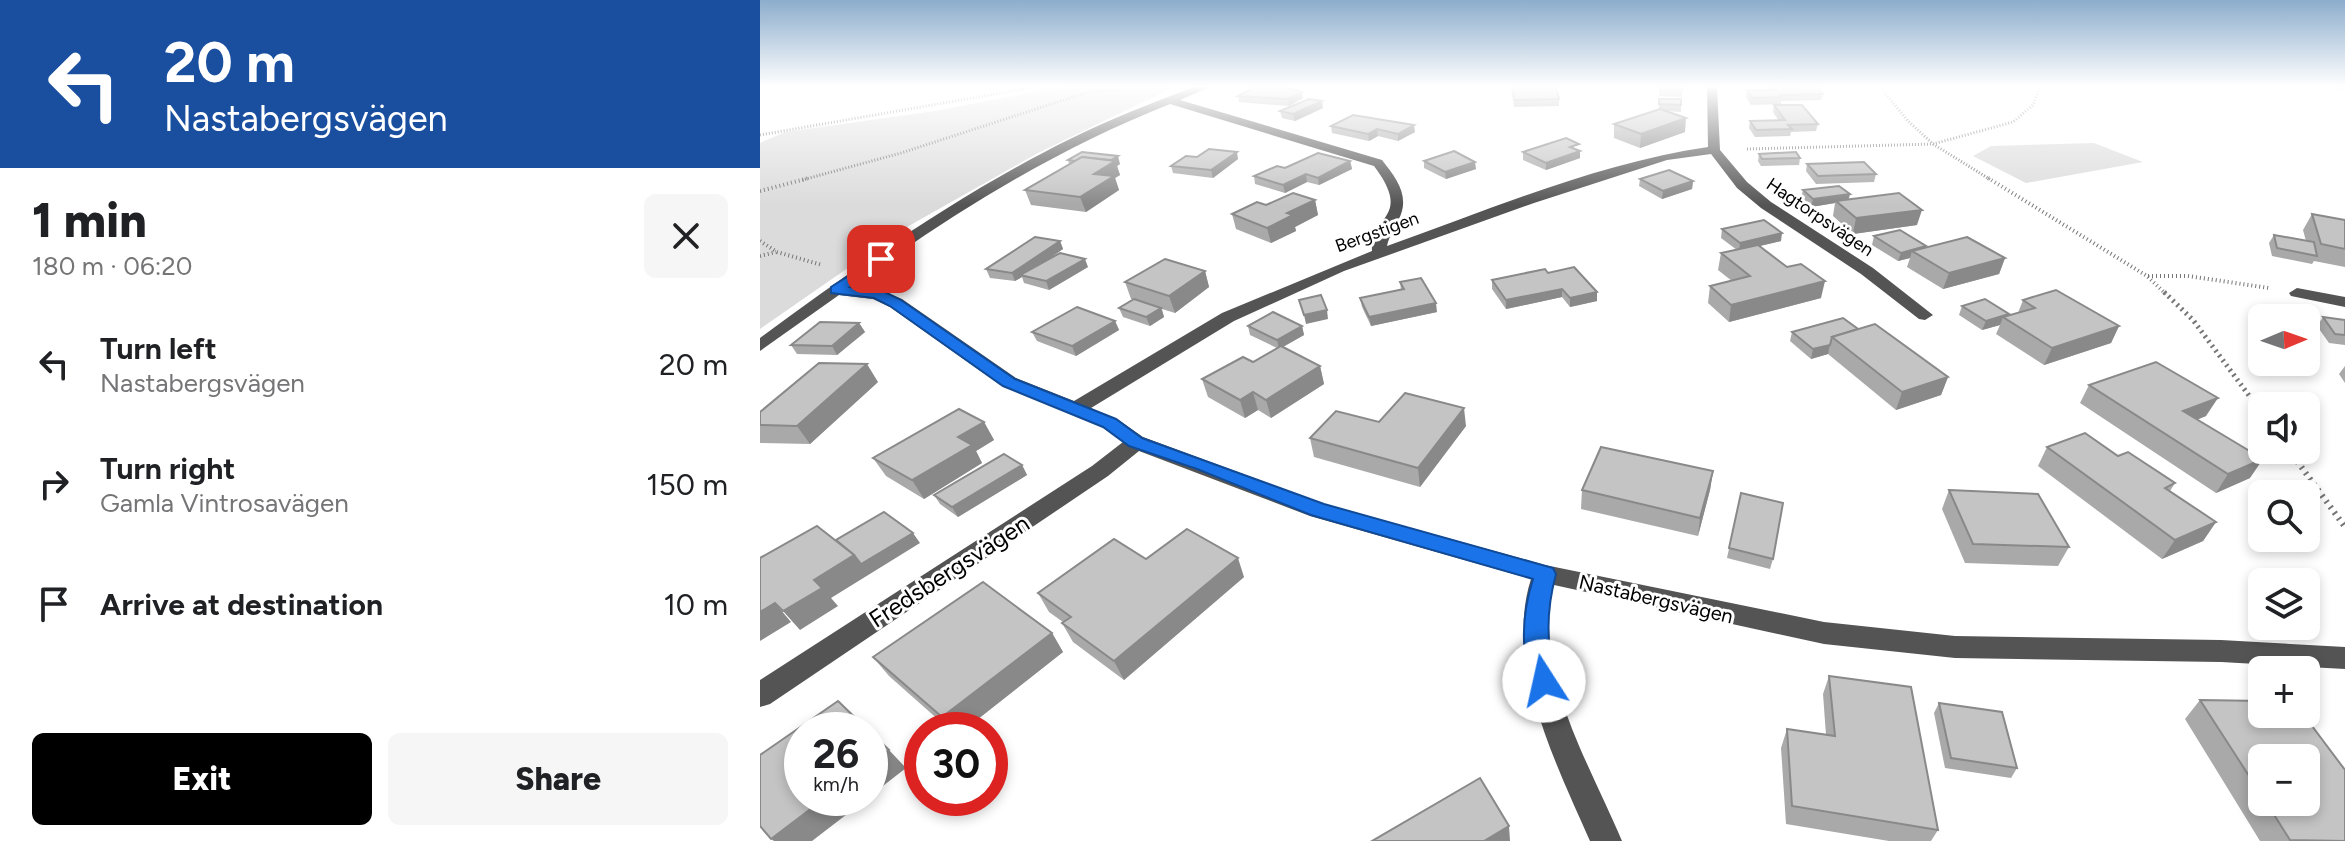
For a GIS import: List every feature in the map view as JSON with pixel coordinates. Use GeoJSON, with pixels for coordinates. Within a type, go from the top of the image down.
{"type":"FeatureCollection","features":[{"type":"Feature","properties":{"kind":"street"},"geometry":{"type":"LineString","coordinates":[[760,346],[953,211],[1060,148],[1111,126]]}},
{"type":"Feature","properties":{"kind":"street"},"geometry":{"type":"LineString","coordinates":[[1255,126],[1378,163],[1393,178],[1398,192],[1398,208],[1379,243],[1380,252]]}},
{"type":"Feature","properties":{"kind":"street"},"geometry":{"type":"LineString","coordinates":[[1713,126],[1714,150]]}},
{"type":"Feature","properties":{"kind":"street","name":"Bergstigen"},"geometry":{"type":"LineString","coordinates":[[1077,408],[1228,317],[1298,284],[1529,200],[1665,157],[1714,150]]}},
{"type":"Feature","properties":{"kind":"street","name":"Hagtorpsvägen"},"geometry":{"type":"LineString","coordinates":[[1714,150],[1742,185],[1766,205],[1867,271],[1925,315]]}},
{"type":"Feature","properties":{"kind":"street","name":"Nastabergsvägen"},"geometry":{"type":"LineString","coordinates":[[836,290],[877,294],[896,303],[1009,382],[1110,423],[1136,442],[1318,510],[1545,574],[1778,624],[1926,644],[2055,650],[2221,651],[2345,658]]}},
{"type":"Feature","properties":{"kind":"street"},"geometry":{"type":"LineString","coordinates":[[2297,293],[2345,302]]}},
{"type":"Feature","properties":{"kind":"street","name":"Fredsbergsvägen"},"geometry":{"type":"LineString","coordinates":[[760,695],[1100,471],[1136,442]]}},
{"type":"Feature","properties":{"kind":"street"},"geometry":{"type":"LineString","coordinates":[[1545,574],[1535,608],[1538,658],[1550,703],[1606,841]]}},
{"type":"Feature","properties":{"kind":"path"},"geometry":{"type":"LineString","coordinates":[[760,135],[802,126]]}},
{"type":"Feature","properties":{"kind":"path"},"geometry":{"type":"LineString","coordinates":[[760,191],[901,153],[983,126]]}},
{"type":"Feature","properties":{"kind":"path"},"geometry":{"type":"LineString","coordinates":[[1914,126],[1933,144],[2147,276],[2193,320],[2248,394]]}},
{"type":"Feature","properties":{"kind":"path"},"geometry":{"type":"LineString","coordinates":[[1714,150],[1933,144],[1998,126]]}},
{"type":"Feature","properties":{"kind":"path"},"geometry":{"type":"LineString","coordinates":[[760,241],[777,252],[857,276]]}},
{"type":"Feature","properties":{"kind":"path"},"geometry":{"type":"LineString","coordinates":[[760,256],[777,252]]}},
{"type":"Feature","properties":{"kind":"path"},"geometry":{"type":"LineString","coordinates":[[2147,276],[2188,276],[2297,293]]}},
{"type":"Feature","properties":{"kind":"path"},"geometry":{"type":"LineString","coordinates":[[2299,464],[2345,527]]}},
{"type":"Feature","properties":{"kind":"shaded area"},"geometry":{"type":"Polygon","coordinates":[[[826,126],[1093,126],[1038,153],[907,227],[760,329],[760,143],[785,132],[826,126]]]}},
{"type":"Feature","properties":{"kind":"shaded area"},"geometry":{"type":"Polygon","coordinates":[[[2094,143],[2143,162],[2026,183],[1973,156],[1991,146],[2094,143]]]}},
{"type":"Feature","properties":{"kind":"building"},"geometry":{"type":"Polygon","coordinates":[[[1332,126],[1412,126],[1398,134],[1377,129],[1368,134],[1332,126]]]}},
{"type":"Feature","properties":{"kind":"building"},"geometry":{"type":"Polygon","coordinates":[[[1620,126],[1663,126],[1641,134],[1620,126]]]}},
{"type":"Feature","properties":{"kind":"building"},"geometry":{"type":"Polygon","coordinates":[[[1753,126],[1789,126],[1792,129],[1756,130],[1753,126]]]}},
{"type":"Feature","properties":{"kind":"building"},"geometry":{"type":"Polygon","coordinates":[[[1566,138],[1579,144],[1570,147],[1580,151],[1546,163],[1523,152],[1566,138]]]}},
{"type":"Feature","properties":{"kind":"building"},"geometry":{"type":"Polygon","coordinates":[[[1209,149],[1237,152],[1211,170],[1171,166],[1186,156],[1197,157],[1209,149]]]}},
{"type":"Feature","properties":{"kind":"building"},"geometry":{"type":"Polygon","coordinates":[[[1454,151],[1475,162],[1445,172],[1424,161],[1454,151]]]}},
{"type":"Feature","properties":{"kind":"building"},"geometry":{"type":"Polygon","coordinates":[[[1082,152],[1118,156],[1111,160],[1082,157],[1075,161],[1068,160],[1082,152]]]}},
{"type":"Feature","properties":{"kind":"building"},"geometry":{"type":"Polygon","coordinates":[[[1796,152],[1800,158],[1762,159],[1759,154],[1796,152]]]}},
{"type":"Feature","properties":{"kind":"building"},"geometry":{"type":"Polygon","coordinates":[[[1318,153],[1350,161],[1318,178],[1306,174],[1283,185],[1254,176],[1277,166],[1285,168],[1318,153]]]}},
{"type":"Feature","properties":{"kind":"building"},"geometry":{"type":"Polygon","coordinates":[[[1082,157],[1115,161],[1094,174],[1114,176],[1080,197],[1025,190],[1082,157]]]}},
{"type":"Feature","properties":{"kind":"building"},"geometry":{"type":"Polygon","coordinates":[[[1864,162],[1876,174],[1818,176],[1807,164],[1864,162]]]}},
{"type":"Feature","properties":{"kind":"building"},"geometry":{"type":"Polygon","coordinates":[[[1669,170],[1693,181],[1663,191],[1640,179],[1669,170]]]}},
{"type":"Feature","properties":{"kind":"building"},"geometry":{"type":"Polygon","coordinates":[[[1839,186],[1850,194],[1813,199],[1803,190],[1839,186]]]}},
{"type":"Feature","properties":{"kind":"building"},"geometry":{"type":"Polygon","coordinates":[[[1293,193],[1315,200],[1287,213],[1293,215],[1267,228],[1232,214],[1257,202],[1266,205],[1293,193]]]}},
{"type":"Feature","properties":{"kind":"building"},"geometry":{"type":"Polygon","coordinates":[[[1899,193],[1922,210],[1856,218],[1836,201],[1899,193]]]}},
{"type":"Feature","properties":{"kind":"building"},"geometry":{"type":"Polygon","coordinates":[[[2312,214],[2345,220],[2345,249],[2321,244],[2312,214]]]}},
{"type":"Feature","properties":{"kind":"building"},"geometry":{"type":"Polygon","coordinates":[[[1764,220],[1782,233],[1740,243],[1722,229],[1764,220]]]}},
{"type":"Feature","properties":{"kind":"building"},"geometry":{"type":"Polygon","coordinates":[[[1900,230],[1926,246],[1901,253],[1874,236],[1900,230]]]}},
{"type":"Feature","properties":{"kind":"building"},"geometry":{"type":"Polygon","coordinates":[[[2274,235],[2314,242],[2317,256],[2277,248],[2274,235]]]}},
{"type":"Feature","properties":{"kind":"building"},"geometry":{"type":"Polygon","coordinates":[[[1035,237],[1060,241],[1012,273],[986,269],[1035,237]]]}},
{"type":"Feature","properties":{"kind":"building"},"geometry":{"type":"Polygon","coordinates":[[[1967,237],[2005,258],[1949,273],[1912,251],[1967,237]]]}},
{"type":"Feature","properties":{"kind":"building"},"geometry":{"type":"Polygon","coordinates":[[[1758,245],[1787,267],[1801,264],[1825,281],[1731,305],[1710,286],[1750,276],[1721,253],[1758,245]]]}},
{"type":"Feature","properties":{"kind":"building"},"geometry":{"type":"Polygon","coordinates":[[[1060,253],[1085,259],[1046,281],[1020,275],[1060,253]]]}},
{"type":"Feature","properties":{"kind":"building"},"geometry":{"type":"Polygon","coordinates":[[[1165,259],[1205,271],[1169,296],[1125,282],[1165,259]]]}},
{"type":"Feature","properties":{"kind":"building"},"geometry":{"type":"Polygon","coordinates":[[[1574,267],[1597,292],[1570,298],[1562,289],[1506,300],[1492,280],[1545,269],[1548,273],[1574,267]]]}},
{"type":"Feature","properties":{"kind":"building"},"geometry":{"type":"Polygon","coordinates":[[[1421,278],[1436,303],[1369,317],[1360,298],[1404,289],[1400,282],[1421,278]]]}},
{"type":"Feature","properties":{"kind":"building"},"geometry":{"type":"Polygon","coordinates":[[[2056,290],[2119,326],[2052,348],[2003,317],[2035,308],[2023,300],[2056,290]]]}},
{"type":"Feature","properties":{"kind":"building"},"geometry":{"type":"Polygon","coordinates":[[[1321,295],[1327,310],[1304,315],[1299,300],[1321,295]]]}},
{"type":"Feature","properties":{"kind":"building"},"geometry":{"type":"Polygon","coordinates":[[[1134,299],[1161,308],[1146,317],[1119,308],[1134,299]]]}},
{"type":"Feature","properties":{"kind":"building"},"geometry":{"type":"Polygon","coordinates":[[[1985,299],[2009,314],[1986,321],[1962,306],[1985,299]]]}},
{"type":"Feature","properties":{"kind":"building"},"geometry":{"type":"Polygon","coordinates":[[[1077,307],[1115,321],[1072,346],[1032,332],[1077,307]]]}},
{"type":"Feature","properties":{"kind":"building"},"geometry":{"type":"Polygon","coordinates":[[[1273,312],[1302,326],[1277,340],[1248,326],[1273,312]]]}},
{"type":"Feature","properties":{"kind":"building"},"geometry":{"type":"Polygon","coordinates":[[[2323,317],[2345,320],[2345,335],[2335,334],[2323,317]]]}},
{"type":"Feature","properties":{"kind":"building"},"geometry":{"type":"Polygon","coordinates":[[[1843,318],[1858,329],[1832,337],[1830,345],[1813,349],[1792,332],[1843,318]]]}},
{"type":"Feature","properties":{"kind":"building"},"geometry":{"type":"Polygon","coordinates":[[[820,322],[859,323],[832,346],[791,345],[820,322]]]}},
{"type":"Feature","properties":{"kind":"building"},"geometry":{"type":"Polygon","coordinates":[[[1875,324],[1948,377],[1902,392],[1832,337],[1875,324]]]}},
{"type":"Feature","properties":{"kind":"building"},"geometry":{"type":"Polygon","coordinates":[[[1281,346],[1320,366],[1266,400],[1253,392],[1240,400],[1202,379],[1243,357],[1253,362],[1281,346]]]}},
{"type":"Feature","properties":{"kind":"building"},"geometry":{"type":"Polygon","coordinates":[[[2156,362],[2218,398],[2183,411],[2248,450],[2248,464],[2251,464],[2228,474],[2089,385],[2156,362]]]}},
{"type":"Feature","properties":{"kind":"building"},"geometry":{"type":"Polygon","coordinates":[[[819,363],[867,364],[797,426],[760,425],[760,412],[819,363]]]}},
{"type":"Feature","properties":{"kind":"building"},"geometry":{"type":"Polygon","coordinates":[[[1405,393],[1464,408],[1418,468],[1310,438],[1336,411],[1379,422],[1405,393]]]}},
{"type":"Feature","properties":{"kind":"building"},"geometry":{"type":"Polygon","coordinates":[[[959,409],[984,422],[958,437],[972,445],[912,480],[873,458],[959,409]]]}},
{"type":"Feature","properties":{"kind":"building"},"geometry":{"type":"Polygon","coordinates":[[[2085,433],[2118,456],[2128,452],[2175,483],[2165,488],[2216,522],[2175,540],[2047,447],[2085,433]]]}},
{"type":"Feature","properties":{"kind":"building"},"geometry":{"type":"Polygon","coordinates":[[[1601,447],[1713,471],[1700,518],[1582,490],[1601,447]]]}},
{"type":"Feature","properties":{"kind":"building"},"geometry":{"type":"Polygon","coordinates":[[[1004,454],[1022,465],[952,507],[934,495],[1004,454]]]}},
{"type":"Feature","properties":{"kind":"building"},"geometry":{"type":"Polygon","coordinates":[[[1949,490],[2038,494],[2069,547],[1973,544],[1949,490]]]}},
{"type":"Feature","properties":{"kind":"building"},"geometry":{"type":"Polygon","coordinates":[[[1741,493],[1783,503],[1773,559],[1729,548],[1741,493]]]}},
{"type":"Feature","properties":{"kind":"building"},"geometry":{"type":"Polygon","coordinates":[[[884,512],[913,533],[861,564],[836,540],[884,512]]]}},
{"type":"Feature","properties":{"kind":"building"},"geometry":{"type":"Polygon","coordinates":[[[817,526],[854,555],[814,580],[822,588],[783,611],[775,603],[760,612],[760,558],[817,526]]]}},
{"type":"Feature","properties":{"kind":"building"},"geometry":{"type":"Polygon","coordinates":[[[1187,529],[1238,558],[1114,661],[1062,623],[1071,617],[1038,593],[1114,539],[1146,559],[1187,529]]]}},
{"type":"Feature","properties":{"kind":"building"},"geometry":{"type":"Polygon","coordinates":[[[983,582],[1052,633],[949,712],[936,712],[873,657],[983,582]]]}},
{"type":"Feature","properties":{"kind":"building"},"geometry":{"type":"Polygon","coordinates":[[[1829,676],[1911,687],[1938,830],[1792,806],[1787,729],[1835,736],[1829,676]]]}},
{"type":"Feature","properties":{"kind":"building"},"geometry":{"type":"Polygon","coordinates":[[[2200,700],[2248,701],[2248,728],[2314,728],[2345,770],[2345,841],[2290,840],[2275,816],[2320,816],[2320,744],[2248,744],[2248,774],[2200,700]]]}},
{"type":"Feature","properties":{"kind":"building"},"geometry":{"type":"Polygon","coordinates":[[[838,701],[849,712],[822,712],[838,701]]]}},
{"type":"Feature","properties":{"kind":"building"},"geometry":{"type":"Polygon","coordinates":[[[1939,703],[2002,712],[2017,768],[1951,758],[1939,703]]]}},
{"type":"Feature","properties":{"kind":"building"},"geometry":{"type":"Polygon","coordinates":[[[784,738],[784,816],[801,816],[771,839],[760,826],[760,755],[784,738]]]}},
{"type":"Feature","properties":{"kind":"building"},"geometry":{"type":"Polygon","coordinates":[[[1480,778],[1509,826],[1484,841],[1372,841],[1480,778]]]}},
{"type":"Feature","properties":{"kind":"route"},"geometry":{"type":"LineString","coordinates":[[881,259],[836,290],[877,294],[896,303],[979,364],[1009,382],[1110,423],[1136,442],[1318,510],[1545,574],[1535,608],[1538,658],[1544,681]]}}]}
